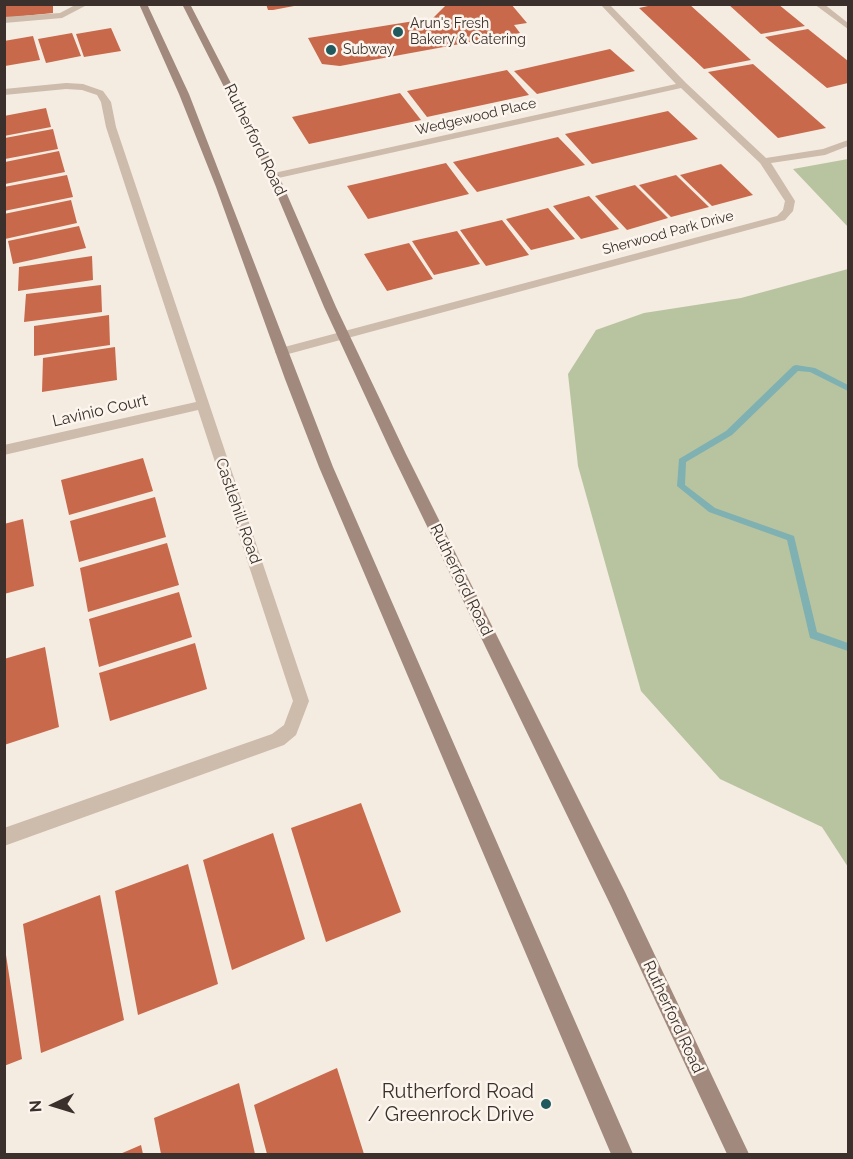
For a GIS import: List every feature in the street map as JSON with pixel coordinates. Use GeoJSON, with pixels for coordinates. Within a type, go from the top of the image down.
{"type":"FeatureCollection","features":[{"type":"Feature","properties":{"kind":"main road"},"geometry":{"type":"LineString","coordinates":[[143,4],[184,94],[221,187],[326,467],[622,1155]]}},
{"type":"Feature","properties":{"kind":"main road","name":"Rutherford Road"},"geometry":{"type":"LineString","coordinates":[[186,4],[274,176],[399,454],[613,888],[738,1155]]}},
{"type":"Feature","properties":{"kind":"street","name":"Sherwood Park Drive"},"geometry":{"type":"LineString","coordinates":[[282,352],[345,337],[453,305],[781,218],[788,211],[790,201],[764,161],[683,85],[604,4]]}},
{"type":"Feature","properties":{"kind":"street"},"geometry":{"type":"LineString","coordinates":[[818,4],[849,27]]}},
{"type":"Feature","properties":{"kind":"street"},"geometry":{"type":"LineString","coordinates":[[4,20],[62,15],[81,6]]}},
{"type":"Feature","properties":{"kind":"street","name":"Wedgewood Place"},"geometry":{"type":"LineString","coordinates":[[274,176],[683,85]]}},
{"type":"Feature","properties":{"kind":"street","name":"Castlehill Road"},"geometry":{"type":"LineString","coordinates":[[4,92],[66,86],[83,87],[100,93],[106,102],[111,127],[301,701],[290,730],[278,740],[4,837]]}},
{"type":"Feature","properties":{"kind":"street"},"geometry":{"type":"LineString","coordinates":[[764,161],[825,152],[849,143]]}},
{"type":"Feature","properties":{"kind":"street","name":"Lavinio Court"},"geometry":{"type":"LineString","coordinates":[[4,450],[202,405]]}},
{"type":"Feature","properties":{"kind":"green space"},"geometry":{"type":"Polygon","coordinates":[[[848,159],[848,227],[793,169],[848,159]]]}},
{"type":"Feature","properties":{"kind":"green space"},"geometry":{"type":"Polygon","coordinates":[[[848,269],[848,867],[822,827],[720,779],[641,691],[578,466],[568,374],[596,330],[644,313],[741,298],[848,269]]]}},
{"type":"Feature","properties":{"kind":"building"},"geometry":{"type":"Polygon","coordinates":[[[4,4],[53,4],[53,13],[4,18],[4,4]]]}},
{"type":"Feature","properties":{"kind":"building"},"geometry":{"type":"Polygon","coordinates":[[[266,4],[294,4],[294,6],[268,10],[266,4]]]}},
{"type":"Feature","properties":{"kind":"building"},"geometry":{"type":"Polygon","coordinates":[[[447,4],[511,4],[527,23],[514,25],[520,33],[340,66],[322,64],[308,38],[433,18],[447,4]]]}},
{"type":"Feature","properties":{"kind":"building"},"geometry":{"type":"Polygon","coordinates":[[[657,4],[689,4],[751,60],[704,69],[639,8],[657,4]]]}},
{"type":"Feature","properties":{"kind":"building"},"geometry":{"type":"Polygon","coordinates":[[[728,4],[778,4],[805,26],[761,34],[728,4]]]}},
{"type":"Feature","properties":{"kind":"building"},"geometry":{"type":"Polygon","coordinates":[[[111,28],[121,51],[84,57],[76,34],[111,28]]]}},
{"type":"Feature","properties":{"kind":"building"},"geometry":{"type":"Polygon","coordinates":[[[808,29],[848,61],[848,83],[827,88],[765,37],[808,29]]]}},
{"type":"Feature","properties":{"kind":"building"},"geometry":{"type":"Polygon","coordinates":[[[72,33],[81,56],[46,63],[38,39],[72,33]]]}},
{"type":"Feature","properties":{"kind":"building"},"geometry":{"type":"Polygon","coordinates":[[[33,36],[40,60],[5,66],[4,41],[33,36]]]}},
{"type":"Feature","properties":{"kind":"building"},"geometry":{"type":"Polygon","coordinates":[[[610,49],[635,71],[537,94],[514,71],[610,49]]]}},
{"type":"Feature","properties":{"kind":"building"},"geometry":{"type":"Polygon","coordinates":[[[753,64],[826,128],[778,138],[708,72],[753,64]]]}},
{"type":"Feature","properties":{"kind":"building"},"geometry":{"type":"Polygon","coordinates":[[[507,70],[529,95],[427,117],[407,91],[507,70]]]}},
{"type":"Feature","properties":{"kind":"building"},"geometry":{"type":"Polygon","coordinates":[[[400,93],[421,120],[309,144],[292,117],[400,93]]]}},
{"type":"Feature","properties":{"kind":"building"},"geometry":{"type":"Polygon","coordinates":[[[46,108],[51,127],[4,136],[4,116],[46,108]]]}},
{"type":"Feature","properties":{"kind":"building"},"geometry":{"type":"Polygon","coordinates":[[[668,111],[698,139],[592,164],[565,134],[668,111]]]}},
{"type":"Feature","properties":{"kind":"building"},"geometry":{"type":"Polygon","coordinates":[[[53,129],[58,149],[5,159],[5,138],[53,129]]]}},
{"type":"Feature","properties":{"kind":"building"},"geometry":{"type":"Polygon","coordinates":[[[558,137],[585,165],[477,192],[453,162],[558,137]]]}},
{"type":"Feature","properties":{"kind":"building"},"geometry":{"type":"Polygon","coordinates":[[[59,151],[65,172],[5,184],[5,162],[59,151]]]}},
{"type":"Feature","properties":{"kind":"building"},"geometry":{"type":"Polygon","coordinates":[[[446,163],[469,194],[368,219],[347,186],[446,163]]]}},
{"type":"Feature","properties":{"kind":"building"},"geometry":{"type":"Polygon","coordinates":[[[721,164],[753,195],[712,206],[680,175],[721,164]]]}},
{"type":"Feature","properties":{"kind":"building"},"geometry":{"type":"Polygon","coordinates":[[[67,175],[73,197],[4,211],[4,187],[67,175]]]}},
{"type":"Feature","properties":{"kind":"building"},"geometry":{"type":"Polygon","coordinates":[[[676,175],[709,207],[671,217],[639,185],[676,175]]]}},
{"type":"Feature","properties":{"kind":"building"},"geometry":{"type":"Polygon","coordinates":[[[635,185],[668,218],[627,230],[595,196],[635,185]]]}},
{"type":"Feature","properties":{"kind":"building"},"geometry":{"type":"Polygon","coordinates":[[[589,196],[619,229],[581,239],[553,206],[589,196]]]}},
{"type":"Feature","properties":{"kind":"building"},"geometry":{"type":"Polygon","coordinates":[[[71,200],[77,223],[5,239],[4,214],[71,200]]]}},
{"type":"Feature","properties":{"kind":"building"},"geometry":{"type":"Polygon","coordinates":[[[548,208],[575,239],[531,250],[506,219],[548,208]]]}},
{"type":"Feature","properties":{"kind":"building"},"geometry":{"type":"Polygon","coordinates":[[[502,220],[529,255],[486,266],[460,230],[502,220]]]}},
{"type":"Feature","properties":{"kind":"building"},"geometry":{"type":"Polygon","coordinates":[[[79,226],[86,248],[13,264],[8,241],[79,226]]]}},
{"type":"Feature","properties":{"kind":"building"},"geometry":{"type":"Polygon","coordinates":[[[457,231],[480,264],[434,275],[412,241],[457,231]]]}},
{"type":"Feature","properties":{"kind":"building"},"geometry":{"type":"Polygon","coordinates":[[[409,243],[433,279],[387,291],[364,254],[409,243]]]}},
{"type":"Feature","properties":{"kind":"building"},"geometry":{"type":"Polygon","coordinates":[[[92,256],[93,280],[18,291],[19,267],[92,256]]]}},
{"type":"Feature","properties":{"kind":"building"},"geometry":{"type":"Polygon","coordinates":[[[101,285],[102,312],[24,322],[26,294],[101,285]]]}},
{"type":"Feature","properties":{"kind":"building"},"geometry":{"type":"Polygon","coordinates":[[[109,315],[110,345],[34,356],[34,326],[109,315]]]}},
{"type":"Feature","properties":{"kind":"building"},"geometry":{"type":"Polygon","coordinates":[[[115,347],[117,380],[42,392],[43,358],[115,347]]]}},
{"type":"Feature","properties":{"kind":"building"},"geometry":{"type":"Polygon","coordinates":[[[143,458],[153,491],[69,515],[61,480],[143,458]]]}},
{"type":"Feature","properties":{"kind":"building"},"geometry":{"type":"Polygon","coordinates":[[[155,497],[166,537],[79,562],[70,521],[155,497]]]}},
{"type":"Feature","properties":{"kind":"building"},"geometry":{"type":"Polygon","coordinates":[[[23,519],[34,586],[4,594],[4,524],[23,519]]]}},
{"type":"Feature","properties":{"kind":"building"},"geometry":{"type":"Polygon","coordinates":[[[167,543],[179,585],[88,612],[80,568],[167,543]]]}},
{"type":"Feature","properties":{"kind":"building"},"geometry":{"type":"Polygon","coordinates":[[[179,592],[192,637],[99,667],[89,619],[179,592]]]}},
{"type":"Feature","properties":{"kind":"building"},"geometry":{"type":"Polygon","coordinates":[[[195,643],[207,689],[110,721],[99,673],[195,643]]]}},
{"type":"Feature","properties":{"kind":"building"},"geometry":{"type":"Polygon","coordinates":[[[45,647],[59,727],[4,745],[4,659],[45,647]]]}},
{"type":"Feature","properties":{"kind":"building"},"geometry":{"type":"Polygon","coordinates":[[[361,803],[401,912],[326,942],[291,828],[361,803]]]}},
{"type":"Feature","properties":{"kind":"building"},"geometry":{"type":"Polygon","coordinates":[[[273,833],[305,939],[232,970],[203,860],[273,833]]]}},
{"type":"Feature","properties":{"kind":"building"},"geometry":{"type":"Polygon","coordinates":[[[188,864],[218,984],[138,1015],[115,891],[188,864]]]}},
{"type":"Feature","properties":{"kind":"building"},"geometry":{"type":"Polygon","coordinates":[[[100,895],[124,1020],[41,1053],[23,924],[100,895]]]}},
{"type":"Feature","properties":{"kind":"building"},"geometry":{"type":"Polygon","coordinates":[[[4,942],[22,1059],[4,1066],[4,942]]]}},
{"type":"Feature","properties":{"kind":"building"},"geometry":{"type":"Polygon","coordinates":[[[337,1068],[364,1154],[267,1154],[254,1105],[337,1068]]]}},
{"type":"Feature","properties":{"kind":"building"},"geometry":{"type":"Polygon","coordinates":[[[239,1083],[255,1154],[161,1154],[154,1118],[239,1083]]]}},
{"type":"Feature","properties":{"kind":"building"},"geometry":{"type":"Polygon","coordinates":[[[141,1145],[143,1154],[120,1154],[141,1145]]]}},
{"type":"Feature","properties":{"kind":"waterway"},"geometry":{"type":"LineString","coordinates":[[848,388],[812,370],[796,368],[729,433],[682,461],[681,486],[712,510],[791,538],[813,635],[848,647]]}},
{"type":"Feature","properties":{"kind":"place","name":"Arun's Fresh Bakery & Catering"},"geometry":{"type":"Point","coordinates":[398,32]}},
{"type":"Feature","properties":{"kind":"place","name":"Subway"},"geometry":{"type":"Point","coordinates":[331,50]}},
{"type":"Feature","properties":{"kind":"place","name":"Rutherford Road / Greenrock Drive"},"geometry":{"type":"Point","coordinates":[546,1104]}}]}
